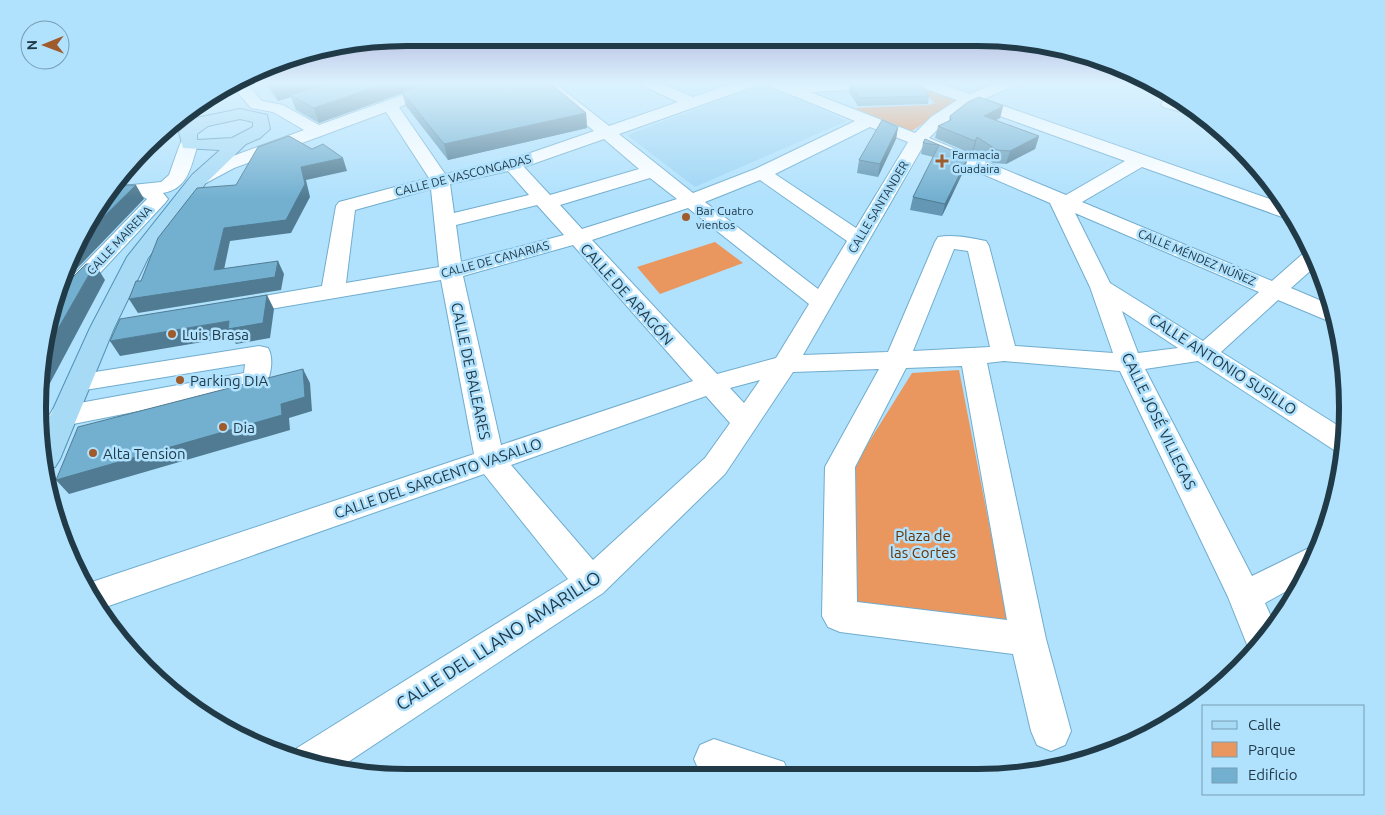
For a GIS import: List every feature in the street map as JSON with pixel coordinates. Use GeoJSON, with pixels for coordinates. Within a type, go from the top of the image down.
{"type":"FeatureCollection","features":[{"type":"Feature","properties":{"kind":"main road"},"geometry":{"type":"LineString","coordinates":[[197,122],[188,132],[189,144],[208,146],[248,138]]}},
{"type":"Feature","properties":{"kind":"main road"},"geometry":{"type":"LineString","coordinates":[[49,450],[102,328],[138,257],[199,179],[248,138],[261,130],[261,122]]}},
{"type":"Feature","properties":{"kind":"main road"},"geometry":{"type":"LineString","coordinates":[[199,179],[208,156],[208,146]]}},
{"type":"Feature","properties":{"kind":"street"},"geometry":{"type":"LineString","coordinates":[[300,122],[317,132]]}},
{"type":"Feature","properties":{"kind":"street"},"geometry":{"type":"LineString","coordinates":[[199,179],[228,164],[344,122]]}},
{"type":"Feature","properties":{"kind":"street"},"geometry":{"type":"LineString","coordinates":[[401,122],[440,181]]}},
{"type":"Feature","properties":{"kind":"street"},"geometry":{"type":"LineString","coordinates":[[592,122],[822,303]]}},
{"type":"Feature","properties":{"kind":"street","name":"CALLE DE VASCONGADAS"},"geometry":{"type":"LineString","coordinates":[[333,292],[346,206],[440,181],[512,165],[640,122]]}},
{"type":"Feature","properties":{"kind":"street","name":"CALLE MÉNDEZ NÚÑEZ"},"geometry":{"type":"LineString","coordinates":[[868,122],[918,140],[1325,311]]}},
{"type":"Feature","properties":{"kind":"street","name":"CALLE DE CANARIAS"},"geometry":{"type":"LineString","coordinates":[[218,310],[451,272],[576,238],[690,201],[762,172],[868,122]]}},
{"type":"Feature","properties":{"kind":"street","name":"CALLE SANTANDER"},"geometry":{"type":"LineString","coordinates":[[785,364],[918,140],[933,122]]}},
{"type":"Feature","properties":{"kind":"street"},"geometry":{"type":"LineString","coordinates":[[1035,122],[1280,210]]}},
{"type":"Feature","properties":{"kind":"street"},"geometry":{"type":"LineString","coordinates":[[248,138],[317,132]]}},
{"type":"Feature","properties":{"kind":"street"},"geometry":{"type":"LineString","coordinates":[[117,193],[166,187],[178,178],[189,144]]}},
{"type":"Feature","properties":{"kind":"street"},"geometry":{"type":"LineString","coordinates":[[1063,202],[1140,160]]}},
{"type":"Feature","properties":{"kind":"street","name":"CALLE DE ARAGÓN"},"geometry":{"type":"LineString","coordinates":[[512,165],[576,238],[745,422]]}},
{"type":"Feature","properties":{"kind":"street"},"geometry":{"type":"LineString","coordinates":[[445,221],[544,201],[653,171]]}},
{"type":"Feature","properties":{"kind":"street"},"geometry":{"type":"LineString","coordinates":[[762,172],[858,239]]}},
{"type":"Feature","properties":{"kind":"street","name":"CALLE DE BALEARES"},"geometry":{"type":"LineString","coordinates":[[440,181],[451,272],[490,460],[591,583]]}},
{"type":"Feature","properties":{"kind":"street","name":"CALLE MAIRENA"},"geometry":{"type":"LineString","coordinates":[[63,300],[158,200],[147,190]]}},
{"type":"Feature","properties":{"kind":"street","name":"CALLE JOSÉ VILLEGAS"},"geometry":{"type":"LineString","coordinates":[[1063,202],[1101,287],[1129,363],[1245,597],[1260,632]]}},
{"type":"Feature","properties":{"kind":"street"},"geometry":{"type":"LineString","coordinates":[[1004,353],[978,246],[946,242],[897,360],[840,466],[840,616],[1028,639]]}},
{"type":"Feature","properties":{"kind":"street"},"geometry":{"type":"LineString","coordinates":[[1205,352],[1308,262]]}},
{"type":"Feature","properties":{"kind":"street"},"geometry":{"type":"LineString","coordinates":[[86,275],[130,274]]}},
{"type":"Feature","properties":{"kind":"street","name":"CALLE ANTONIO SUSILLO"},"geometry":{"type":"LineString","coordinates":[[1101,287],[1337,439]]}},
{"type":"Feature","properties":{"kind":"street"},"geometry":{"type":"LineString","coordinates":[[102,328],[131,324]]}},
{"type":"Feature","properties":{"kind":"street","name":"CALLE DEL SARGENTO VASALLO"},"geometry":{"type":"LineString","coordinates":[[98,594],[710,385],[785,364],[973,357],[1004,353],[1129,363],[1205,352]]}},
{"type":"Feature","properties":{"kind":"street"},"geometry":{"type":"LineString","coordinates":[[63,416],[256,380],[259,354],[78,382]]}},
{"type":"Feature","properties":{"kind":"street"},"geometry":{"type":"LineString","coordinates":[[973,357],[1028,639],[1052,730]]}},
{"type":"Feature","properties":{"kind":"street","name":"CALLE DEL LLANO AMARILLO"},"geometry":{"type":"LineString","coordinates":[[319,757],[591,583],[715,466],[785,364]]}},
{"type":"Feature","properties":{"kind":"street"},"geometry":{"type":"LineString","coordinates":[[1245,597],[1301,566]]}},
{"type":"Feature","properties":{"kind":"street"},"geometry":{"type":"LineString","coordinates":[[714,759],[745,769]]}},
{"type":"Feature","properties":{"kind":"shaded area"},"geometry":{"type":"Polygon","coordinates":[[[662,122],[845,122],[695,187],[627,135],[662,122]]]}},
{"type":"Feature","properties":{"kind":"green space"},"geometry":{"type":"Polygon","coordinates":[[[887,122],[925,122],[910,132],[887,122]]]}},
{"type":"Feature","properties":{"kind":"green space"},"geometry":{"type":"Polygon","coordinates":[[[715,242],[743,263],[660,294],[637,267],[715,242]]]}},
{"type":"Feature","properties":{"kind":"green space","name":"Plaza de las Cortes"},"geometry":{"type":"Polygon","coordinates":[[[959,370],[1008,621],[854,606],[852,479],[857,461],[912,373],[959,370]]]}},
{"type":"Feature","properties":{"kind":"building"},"geometry":{"type":"Polygon","coordinates":[[[426,122],[545,122],[444,144],[426,122]]]}},
{"type":"Feature","properties":{"kind":"building"},"geometry":{"type":"Polygon","coordinates":[[[881,122],[887,122],[898,127],[880,164],[859,160],[881,122]]]}},
{"type":"Feature","properties":{"kind":"building"},"geometry":{"type":"Polygon","coordinates":[[[947,122],[1001,122],[1039,136],[1010,151],[997,150],[977,137],[975,141],[938,126],[947,122]]]}},
{"type":"Feature","properties":{"kind":"building"},"geometry":{"type":"Polygon","coordinates":[[[289,136],[312,149],[323,144],[343,158],[301,167],[305,184],[286,220],[224,228],[214,270],[278,261],[275,277],[129,299],[136,281],[141,281],[158,238],[197,188],[236,185],[258,147],[289,136]]]}},
{"type":"Feature","properties":{"kind":"building"},"geometry":{"type":"Polygon","coordinates":[[[925,139],[968,157],[945,204],[913,197],[939,145],[923,143],[925,139]]]}},
{"type":"Feature","properties":{"kind":"building"},"geometry":{"type":"Polygon","coordinates":[[[123,185],[136,185],[98,223],[123,185]]]}},
{"type":"Feature","properties":{"kind":"building"},"geometry":{"type":"Polygon","coordinates":[[[86,264],[95,264],[53,338],[65,291],[69,281],[86,264]]]}},
{"type":"Feature","properties":{"kind":"building"},"geometry":{"type":"Polygon","coordinates":[[[267,295],[263,323],[228,329],[229,321],[110,341],[120,319],[267,295]]]}},
{"type":"Feature","properties":{"kind":"building"},"geometry":{"type":"Polygon","coordinates":[[[303,369],[305,397],[281,404],[282,415],[56,480],[78,427],[303,369]]]}},
{"type":"Feature","properties":{"kind":"place","name":"Farmacia Guadaira"},"geometry":{"type":"Point","coordinates":[942,161]}},
{"type":"Feature","properties":{"kind":"place","name":"Bar Cuatro vientos"},"geometry":{"type":"Point","coordinates":[686,217]}},
{"type":"Feature","properties":{"kind":"place","name":"Luis Brasa"},"geometry":{"type":"Point","coordinates":[172,334]}},
{"type":"Feature","properties":{"kind":"place","name":"Parking DIA"},"geometry":{"type":"Point","coordinates":[180,380]}},
{"type":"Feature","properties":{"kind":"place","name":"Dia"},"geometry":{"type":"Point","coordinates":[223,427]}},
{"type":"Feature","properties":{"kind":"place","name":"Alta Tension"},"geometry":{"type":"Point","coordinates":[93,453]}}]}
